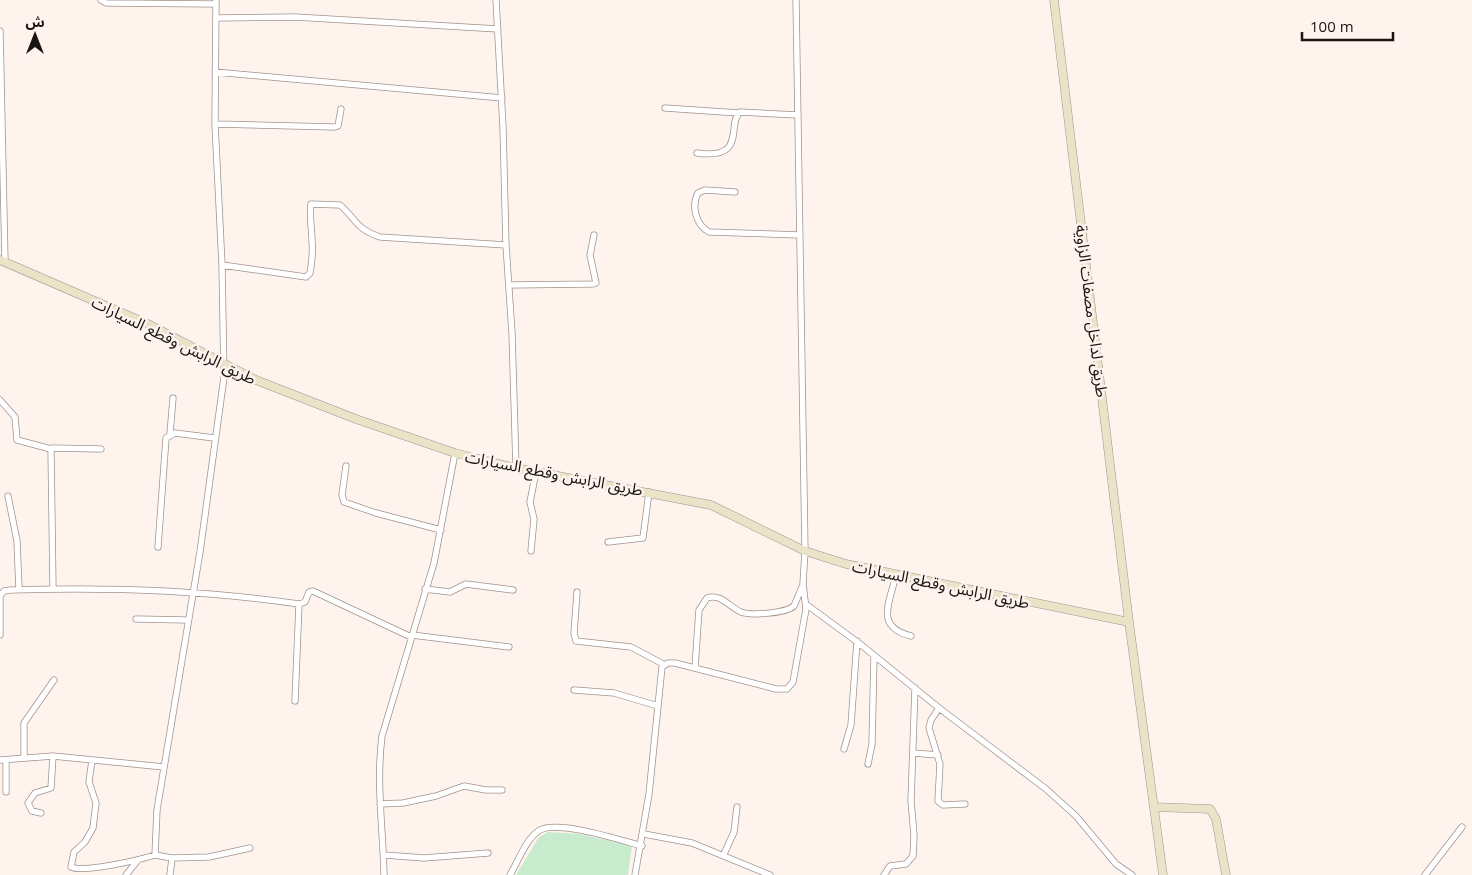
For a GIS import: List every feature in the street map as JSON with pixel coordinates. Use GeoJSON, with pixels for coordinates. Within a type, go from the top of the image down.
{"type":"FeatureCollection","features":[{"type":"Feature","properties":{"kind":"main road","name":"طريق لداخل مصفات الزاوية"},"geometry":{"type":"LineString","coordinates":[[1054,0],[1129,622],[1163,875]]}},
{"type":"Feature","properties":{"kind":"main road","name":"طريق الرابش وقطع السيارات"},"geometry":{"type":"LineString","coordinates":[[2,261],[150,325],[256,380],[324,407],[455,453],[536,472],[650,492],[723,510],[805,551],[896,575],[1129,622]]}},
{"type":"Feature","properties":{"kind":"main road"},"geometry":{"type":"LineString","coordinates":[[1154,807],[1210,809],[1216,819],[1226,875]]}},
{"type":"Feature","properties":{"kind":"street"},"geometry":{"type":"LineString","coordinates":[[101,0],[106,3],[216,2],[216,124],[225,364],[200,552],[187,620],[157,810],[155,855]]}},
{"type":"Feature","properties":{"kind":"street"},"geometry":{"type":"LineString","coordinates":[[496,0],[502,98],[506,245],[516,468]]}},
{"type":"Feature","properties":{"kind":"street"},"geometry":{"type":"LineString","coordinates":[[695,668],[699,610],[707,598],[718,597],[741,612],[787,610],[798,601],[803,584],[805,551],[796,0]]}},
{"type":"Feature","properties":{"kind":"street"},"geometry":{"type":"LineString","coordinates":[[216,18],[295,17],[498,29]]}},
{"type":"Feature","properties":{"kind":"street"},"geometry":{"type":"LineString","coordinates":[[0,30],[2,261]]}},
{"type":"Feature","properties":{"kind":"street"},"geometry":{"type":"LineString","coordinates":[[215,72],[502,98]]}},
{"type":"Feature","properties":{"kind":"street"},"geometry":{"type":"LineString","coordinates":[[665,108],[717,114],[798,115]]}},
{"type":"Feature","properties":{"kind":"street"},"geometry":{"type":"LineString","coordinates":[[216,124],[335,127],[338,126],[341,109]]}},
{"type":"Feature","properties":{"kind":"street"},"geometry":{"type":"LineString","coordinates":[[696,153],[717,152],[730,145],[739,113]]}},
{"type":"Feature","properties":{"kind":"street"},"geometry":{"type":"LineString","coordinates":[[735,192],[704,190],[698,193],[695,213],[703,228],[709,232],[800,235]]}},
{"type":"Feature","properties":{"kind":"street"},"geometry":{"type":"LineString","coordinates":[[222,265],[306,277],[310,273],[311,266],[310,210],[311,204],[317,203],[340,205],[357,226],[380,237],[506,245]]}},
{"type":"Feature","properties":{"kind":"street"},"geometry":{"type":"LineString","coordinates":[[509,285],[596,283],[597,276],[590,255],[594,235]]}},
{"type":"Feature","properties":{"kind":"street"},"geometry":{"type":"LineString","coordinates":[[158,547],[166,438],[170,434],[173,398]]}},
{"type":"Feature","properties":{"kind":"street"},"geometry":{"type":"LineString","coordinates":[[0,400],[16,417],[17,440],[50,449],[101,449]]}},
{"type":"Feature","properties":{"kind":"street"},"geometry":{"type":"LineString","coordinates":[[170,434],[214,438]]}},
{"type":"Feature","properties":{"kind":"street"},"geometry":{"type":"LineString","coordinates":[[50,449],[53,588]]}},
{"type":"Feature","properties":{"kind":"street"},"geometry":{"type":"LineString","coordinates":[[384,875],[379,758],[382,736],[424,589],[434,563],[455,453]]}},
{"type":"Feature","properties":{"kind":"street"},"geometry":{"type":"LineString","coordinates":[[346,466],[342,495],[347,503],[441,530]]}},
{"type":"Feature","properties":{"kind":"street"},"geometry":{"type":"LineString","coordinates":[[531,551],[534,519],[530,502],[536,472]]}},
{"type":"Feature","properties":{"kind":"street"},"geometry":{"type":"LineString","coordinates":[[608,542],[644,538],[650,492]]}},
{"type":"Feature","properties":{"kind":"street"},"geometry":{"type":"LineString","coordinates":[[8,496],[18,541],[19,589]]}},
{"type":"Feature","properties":{"kind":"street"},"geometry":{"type":"LineString","coordinates":[[896,575],[886,616],[892,627],[899,633],[911,636]]}},
{"type":"Feature","properties":{"kind":"street"},"geometry":{"type":"LineString","coordinates":[[424,589],[450,592],[466,584],[513,590]]}},
{"type":"Feature","properties":{"kind":"street"},"geometry":{"type":"LineString","coordinates":[[635,875],[644,834],[660,671],[665,665],[672,662],[776,689],[787,689],[793,682],[807,605],[803,584]]}},
{"type":"Feature","properties":{"kind":"street"},"geometry":{"type":"LineString","coordinates":[[0,635],[0,596],[4,591],[53,588],[192,592],[299,604],[305,602],[309,592],[313,591],[412,636],[509,647]]}},
{"type":"Feature","properties":{"kind":"street"},"geometry":{"type":"LineString","coordinates":[[577,592],[574,633],[576,641],[631,647],[665,665]]}},
{"type":"Feature","properties":{"kind":"street"},"geometry":{"type":"LineString","coordinates":[[295,701],[299,604]]}},
{"type":"Feature","properties":{"kind":"street"},"geometry":{"type":"LineString","coordinates":[[807,605],[857,641],[939,708],[1046,789],[1076,816],[1116,864],[1132,875]]}},
{"type":"Feature","properties":{"kind":"street"},"geometry":{"type":"LineString","coordinates":[[136,619],[187,620]]}},
{"type":"Feature","properties":{"kind":"street"},"geometry":{"type":"LineString","coordinates":[[844,749],[851,725],[857,641]]}},
{"type":"Feature","properties":{"kind":"street"},"geometry":{"type":"LineString","coordinates":[[868,764],[872,744],[874,656]]}},
{"type":"Feature","properties":{"kind":"street"},"geometry":{"type":"LineString","coordinates":[[24,758],[24,723],[54,680]]}},
{"type":"Feature","properties":{"kind":"street"},"geometry":{"type":"LineString","coordinates":[[884,875],[890,866],[906,864],[913,856],[915,688]]}},
{"type":"Feature","properties":{"kind":"street"},"geometry":{"type":"LineString","coordinates":[[574,690],[614,694],[658,706]]}},
{"type":"Feature","properties":{"kind":"street"},"geometry":{"type":"LineString","coordinates":[[939,708],[931,720],[929,728],[938,755],[940,769],[938,803],[943,806],[965,804]]}},
{"type":"Feature","properties":{"kind":"street"},"geometry":{"type":"LineString","coordinates":[[913,753],[938,755]]}},
{"type":"Feature","properties":{"kind":"street"},"geometry":{"type":"LineString","coordinates":[[6,792],[3,760],[53,756],[164,767]]}},
{"type":"Feature","properties":{"kind":"street"},"geometry":{"type":"LineString","coordinates":[[42,813],[32,811],[28,803],[35,793],[51,788],[53,756]]}},
{"type":"Feature","properties":{"kind":"street"},"geometry":{"type":"LineString","coordinates":[[92,760],[90,782],[95,798],[93,828],[86,842],[74,852],[71,867],[81,869],[138,860],[155,855],[172,858],[209,857],[250,848]]}},
{"type":"Feature","properties":{"kind":"street"},"geometry":{"type":"LineString","coordinates":[[380,804],[403,803],[436,796],[464,786],[486,790],[502,790]]}},
{"type":"Feature","properties":{"kind":"street"},"geometry":{"type":"LineString","coordinates":[[724,854],[734,832],[736,807]]}},
{"type":"Feature","properties":{"kind":"street"},"geometry":{"type":"LineString","coordinates":[[1425,875],[1462,827]]}},
{"type":"Feature","properties":{"kind":"street"},"geometry":{"type":"LineString","coordinates":[[510,875],[531,838],[540,830],[549,828],[586,832],[642,846]]}},
{"type":"Feature","properties":{"kind":"street"},"geometry":{"type":"LineString","coordinates":[[644,834],[692,843],[724,854],[770,875]]}},
{"type":"Feature","properties":{"kind":"street"},"geometry":{"type":"LineString","coordinates":[[384,855],[424,858],[488,853]]}},
{"type":"Feature","properties":{"kind":"street"},"geometry":{"type":"LineString","coordinates":[[170,875],[172,858]]}},
{"type":"Feature","properties":{"kind":"street"},"geometry":{"type":"LineString","coordinates":[[126,875],[138,860]]}},
{"type":"Feature","properties":{"kind":"green space"},"geometry":{"type":"Polygon","coordinates":[[[548,832],[580,834],[632,846],[628,875],[516,875],[539,837],[548,832]]]}}]}
